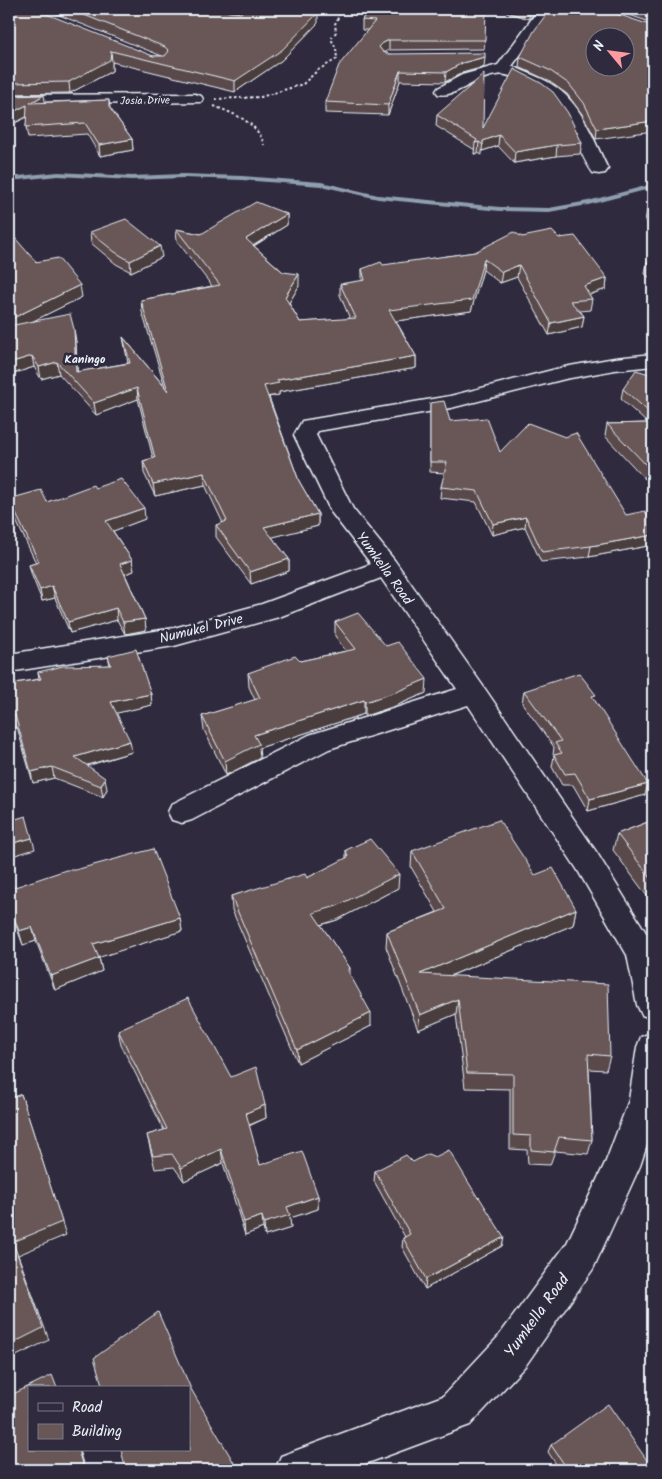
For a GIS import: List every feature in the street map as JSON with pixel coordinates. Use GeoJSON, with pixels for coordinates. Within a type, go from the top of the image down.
{"type":"FeatureCollection","features":[{"type":"Feature","properties":{"kind":"street"},"geometry":{"type":"LineString","coordinates":[[444,91],[503,60],[547,9]]}},
{"type":"Feature","properties":{"kind":"street"},"geometry":{"type":"LineString","coordinates":[[503,60],[558,97],[571,113],[599,169]]}},
{"type":"Feature","properties":{"kind":"street","name":"Josia Drive"},"geometry":{"type":"LineString","coordinates":[[9,100],[195,99]]}},
{"type":"Feature","properties":{"kind":"street","name":"Yumkella Road"},"geometry":{"type":"LineString","coordinates":[[653,360],[615,364],[564,373],[451,402],[310,426],[305,435],[343,512],[386,567],[474,693],[587,861],[642,953],[653,1005]]}},
{"type":"Feature","properties":{"kind":"street","name":"Numukel Drive"},"geometry":{"type":"LineString","coordinates":[[9,664],[28,659],[174,637],[270,611],[386,567]]}},
{"type":"Feature","properties":{"kind":"street"},"geometry":{"type":"LineString","coordinates":[[182,812],[319,742],[474,693]]}},
{"type":"Feature","properties":{"kind":"street","name":"Yumkella Road"},"geometry":{"type":"LineString","coordinates":[[295,1470],[456,1411],[512,1350],[580,1256],[614,1184],[646,1100],[653,1046]]}},
{"type":"Feature","properties":{"kind":"path"},"geometry":{"type":"LineString","coordinates":[[195,99],[261,97],[303,84],[318,70],[337,59],[336,48],[331,39],[336,32],[335,24],[342,9]]}},
{"type":"Feature","properties":{"kind":"path"},"geometry":{"type":"LineString","coordinates":[[195,99],[240,118],[256,129],[264,139],[264,145]]}},
{"type":"Feature","properties":{"kind":"building"},"geometry":{"type":"Polygon","coordinates":[[[9,9],[34,9],[153,56],[165,56],[169,51],[165,47],[69,9],[220,9],[241,13],[244,9],[303,9],[318,13],[282,50],[235,81],[111,51],[110,60],[69,82],[9,83],[9,9]]]}},
{"type":"Feature","properties":{"kind":"building"},"geometry":{"type":"Polygon","coordinates":[[[368,9],[486,9],[485,40],[389,40],[379,47],[383,52],[389,54],[485,53],[485,57],[462,63],[446,72],[400,71],[388,105],[325,102],[339,65],[375,21],[362,20],[368,9]]]}},
{"type":"Feature","properties":{"kind":"building"},"geometry":{"type":"Polygon","coordinates":[[[550,9],[602,9],[653,26],[653,91],[651,92],[653,93],[653,121],[597,129],[584,103],[569,84],[549,70],[520,57],[534,31],[550,9]]]}},
{"type":"Feature","properties":{"kind":"building"},"geometry":{"type":"Polygon","coordinates":[[[641,9],[653,9],[653,13],[641,9]]]}},
{"type":"Feature","properties":{"kind":"building"},"geometry":{"type":"Polygon","coordinates":[[[514,69],[541,83],[553,92],[568,113],[582,143],[515,152],[499,135],[483,141],[483,145],[479,142],[475,143],[477,140],[437,115],[484,74],[483,128],[514,69]]]}},
{"type":"Feature","properties":{"kind":"building"},"geometry":{"type":"Polygon","coordinates":[[[44,95],[30,103],[109,100],[109,107],[132,139],[99,145],[85,123],[26,127],[27,105],[9,114],[9,96],[44,95]]]}},
{"type":"Feature","properties":{"kind":"building"},"geometry":{"type":"Polygon","coordinates":[[[256,202],[287,214],[246,239],[283,272],[299,274],[285,297],[300,322],[356,318],[340,284],[365,280],[362,269],[381,262],[383,265],[475,252],[514,232],[522,237],[552,231],[559,238],[575,236],[607,278],[584,286],[592,299],[570,301],[584,316],[551,323],[519,265],[502,272],[484,259],[472,300],[389,310],[416,356],[277,380],[279,383],[264,386],[299,481],[318,514],[264,527],[289,559],[250,572],[216,525],[227,521],[204,473],[153,484],[143,461],[155,458],[137,388],[94,403],[57,362],[39,367],[32,356],[9,363],[9,326],[70,314],[74,329],[76,372],[130,363],[123,337],[168,391],[141,300],[220,285],[176,229],[201,234],[256,202]]]}},
{"type":"Feature","properties":{"kind":"building"},"geometry":{"type":"Polygon","coordinates":[[[653,209],[653,215],[647,210],[653,209]]]}},
{"type":"Feature","properties":{"kind":"building"},"geometry":{"type":"Polygon","coordinates":[[[126,219],[160,246],[130,261],[115,252],[90,232],[126,219]]]}},
{"type":"Feature","properties":{"kind":"building"},"geometry":{"type":"Polygon","coordinates":[[[15,238],[36,262],[58,258],[80,285],[9,320],[9,240],[15,238]]]}},
{"type":"Feature","properties":{"kind":"building"},"geometry":{"type":"Polygon","coordinates":[[[653,261],[653,267],[647,262],[653,261]]]}},
{"type":"Feature","properties":{"kind":"building"},"geometry":{"type":"Polygon","coordinates":[[[636,370],[653,375],[653,410],[649,412],[623,389],[636,370]]]}},
{"type":"Feature","properties":{"kind":"building"},"geometry":{"type":"Polygon","coordinates":[[[444,401],[450,421],[487,418],[500,452],[528,423],[565,437],[576,433],[626,515],[645,511],[653,524],[653,535],[542,552],[526,517],[493,524],[477,491],[441,487],[447,462],[430,462],[430,403],[444,401]]]}},
{"type":"Feature","properties":{"kind":"building"},"geometry":{"type":"Polygon","coordinates":[[[648,423],[653,428],[653,466],[648,467],[607,424],[648,423]]]}},
{"type":"Feature","properties":{"kind":"building"},"geometry":{"type":"Polygon","coordinates":[[[121,479],[144,508],[106,521],[132,560],[120,564],[145,619],[123,622],[116,608],[68,622],[52,586],[40,590],[29,565],[39,562],[9,499],[41,490],[47,502],[93,485],[95,488],[121,479]]]}},
{"type":"Feature","properties":{"kind":"building"},"geometry":{"type":"Polygon","coordinates":[[[358,613],[386,646],[398,642],[427,679],[396,692],[365,702],[364,700],[254,735],[259,744],[225,761],[202,716],[260,698],[248,673],[295,656],[300,661],[356,649],[335,622],[358,613]]]}},
{"type":"Feature","properties":{"kind":"building"},"geometry":{"type":"Polygon","coordinates":[[[136,649],[151,694],[111,702],[130,741],[75,757],[105,778],[101,786],[52,767],[31,772],[15,715],[9,716],[9,684],[41,679],[38,672],[63,666],[111,665],[108,656],[136,649]]]}},
{"type":"Feature","properties":{"kind":"building"},"geometry":{"type":"Polygon","coordinates":[[[579,673],[596,695],[592,696],[648,784],[590,799],[575,773],[565,774],[554,755],[562,753],[555,743],[561,741],[524,691],[579,673]]]}},
{"type":"Feature","properties":{"kind":"building"},"geometry":{"type":"Polygon","coordinates":[[[26,816],[32,838],[9,844],[9,821],[26,816]]]}},
{"type":"Feature","properties":{"kind":"building"},"geometry":{"type":"Polygon","coordinates":[[[499,820],[535,875],[553,868],[576,909],[420,974],[608,984],[610,1056],[588,1054],[592,1140],[559,1137],[554,1152],[531,1150],[531,1136],[513,1135],[513,1074],[467,1073],[458,999],[420,1015],[387,932],[446,909],[412,851],[499,820]]]}},
{"type":"Feature","properties":{"kind":"building"},"geometry":{"type":"Polygon","coordinates":[[[653,820],[653,881],[617,834],[653,820]]]}},
{"type":"Feature","properties":{"kind":"building"},"geometry":{"type":"Polygon","coordinates":[[[370,839],[399,874],[337,906],[313,913],[350,968],[348,971],[371,1013],[297,1050],[231,896],[305,874],[307,878],[348,857],[346,850],[370,839]]]}},
{"type":"Feature","properties":{"kind":"building"},"geometry":{"type":"Polygon","coordinates":[[[153,849],[180,918],[93,944],[99,958],[51,976],[32,927],[19,931],[9,904],[9,889],[66,870],[75,870],[153,849]]]}},
{"type":"Feature","properties":{"kind":"building"},"geometry":{"type":"Polygon","coordinates":[[[188,998],[231,1077],[256,1067],[265,1105],[246,1113],[260,1165],[302,1151],[318,1196],[287,1207],[290,1215],[264,1223],[262,1216],[244,1222],[221,1149],[181,1168],[172,1154],[153,1156],[147,1135],[167,1129],[118,1030],[188,998]]]}},
{"type":"Feature","properties":{"kind":"building"},"geometry":{"type":"Polygon","coordinates":[[[21,1094],[62,1222],[13,1242],[43,1328],[9,1345],[9,1099],[21,1094]]]}},
{"type":"Feature","properties":{"kind":"building"},"geometry":{"type":"Polygon","coordinates":[[[449,1150],[504,1237],[426,1279],[403,1238],[410,1234],[375,1171],[406,1155],[413,1162],[428,1154],[435,1157],[449,1150]]]}},
{"type":"Feature","properties":{"kind":"building"},"geometry":{"type":"Polygon","coordinates":[[[158,1312],[190,1386],[102,1386],[94,1358],[158,1312]]]}},
{"type":"Feature","properties":{"kind":"building"},"geometry":{"type":"Polygon","coordinates":[[[52,1375],[56,1386],[29,1386],[52,1375]]]}},
{"type":"Feature","properties":{"kind":"building"},"geometry":{"type":"Polygon","coordinates":[[[28,1387],[28,1452],[79,1452],[84,1470],[9,1470],[9,1396],[28,1387]]]}},
{"type":"Feature","properties":{"kind":"building"},"geometry":{"type":"Polygon","coordinates":[[[190,1387],[237,1468],[233,1470],[126,1470],[122,1452],[190,1452],[190,1387]]]}},
{"type":"Feature","properties":{"kind":"building"},"geometry":{"type":"Polygon","coordinates":[[[608,1404],[653,1470],[568,1470],[551,1445],[608,1404]]]}},
{"type":"Feature","properties":{"kind":"waterway"},"geometry":{"type":"LineString","coordinates":[[9,179],[58,174],[132,178],[183,176],[242,178],[321,184],[378,197],[500,209],[549,210],[588,203],[653,186]]}},
{"type":"Feature","properties":{"kind":"district","name":"Kaningo"},"geometry":{"type":"Point","coordinates":[85,359]}}]}
